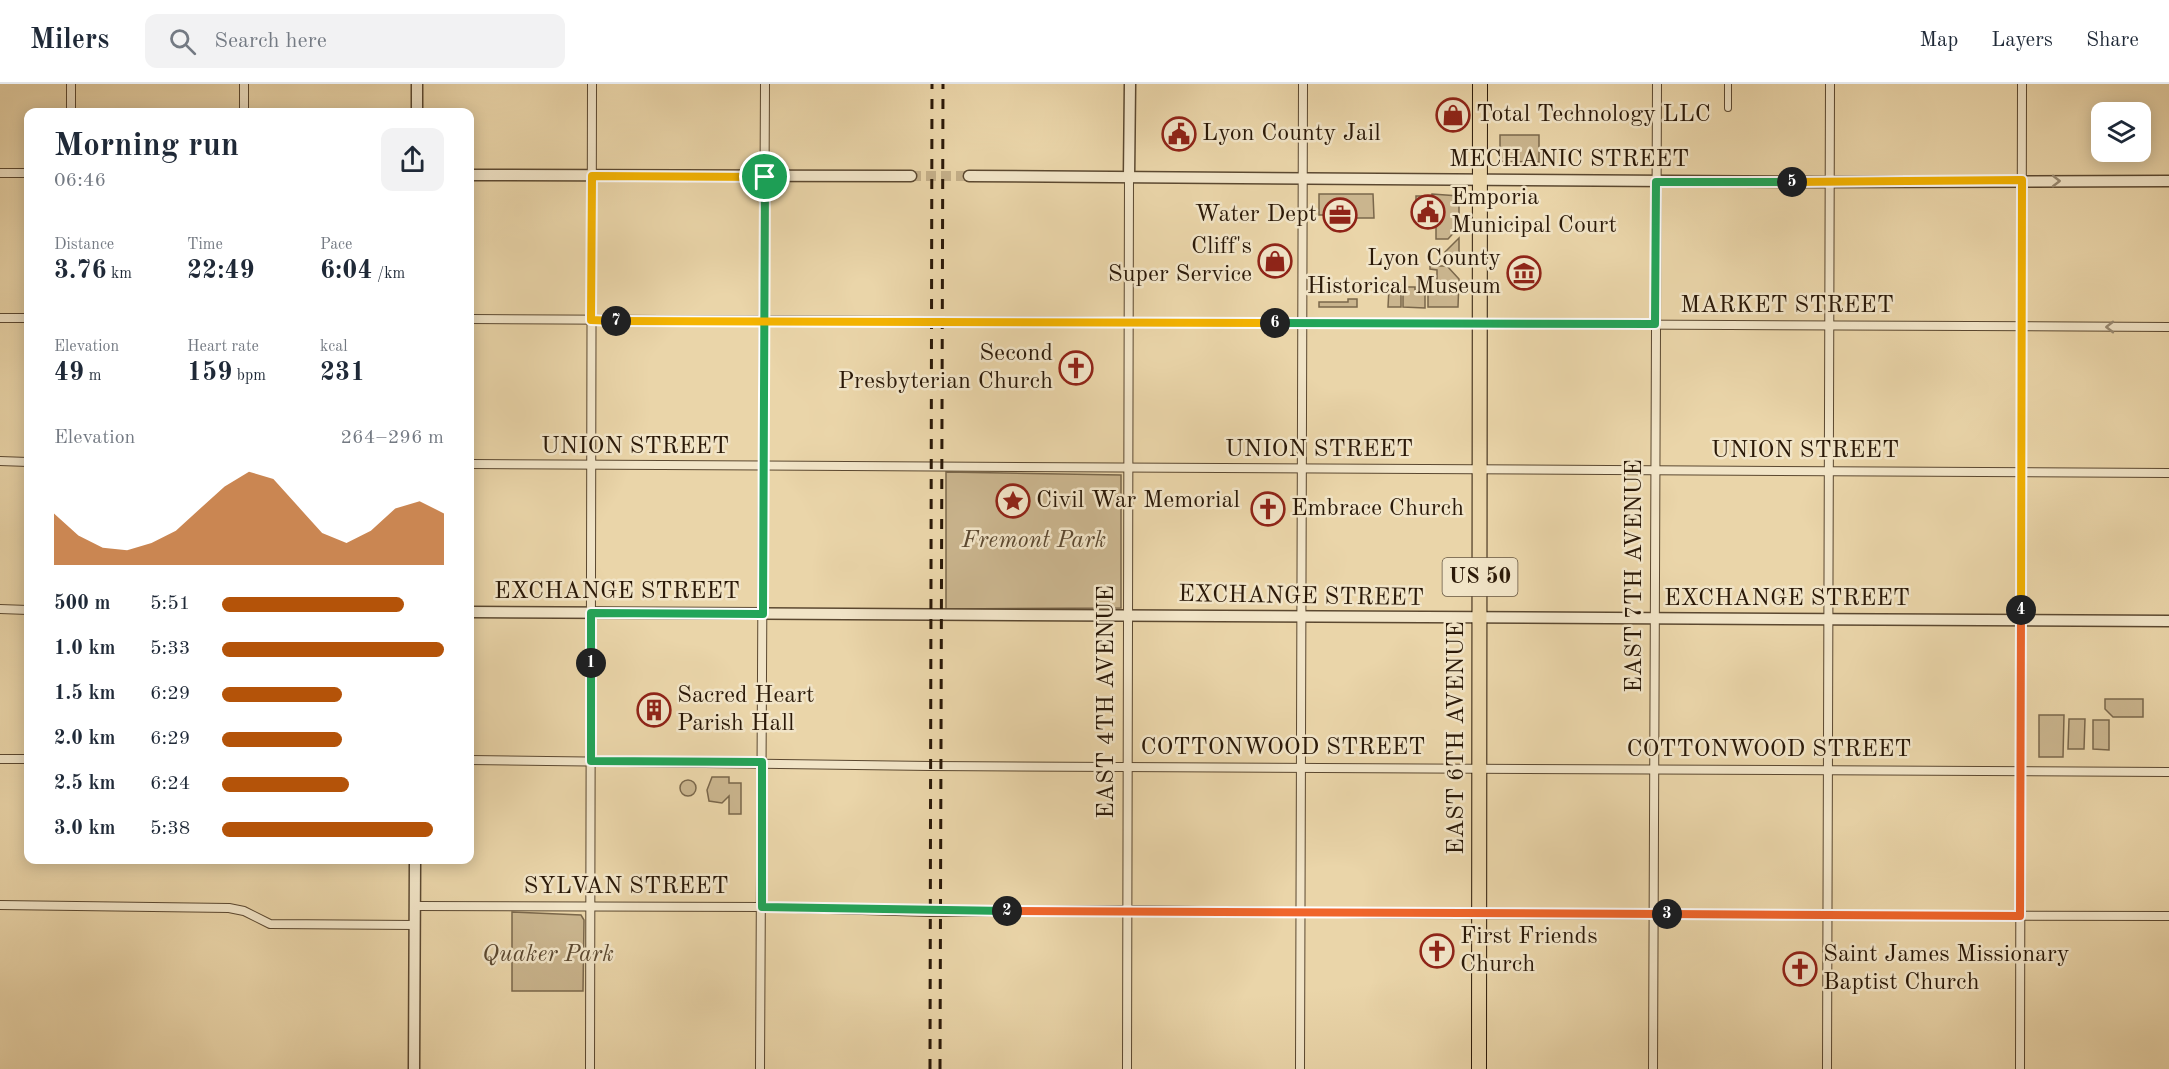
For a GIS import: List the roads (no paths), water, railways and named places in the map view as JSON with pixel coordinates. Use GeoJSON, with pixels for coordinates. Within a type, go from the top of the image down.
{"type":"FeatureCollection","features":[{"type":"Feature","properties":{"kind":"main road","name":"EAST 6TH AVENUE"},"geometry":{"type":"LineString","coordinates":[[1479,1069],[1480,84]]}},
{"type":"Feature","properties":{"kind":"street"},"geometry":{"type":"LineString","coordinates":[[71,84],[71,108]]}},
{"type":"Feature","properties":{"kind":"street"},"geometry":{"type":"LineString","coordinates":[[244,84],[244,108]]}},
{"type":"Feature","properties":{"kind":"street"},"geometry":{"type":"LineString","coordinates":[[417,84],[417,108]]}},
{"type":"Feature","properties":{"kind":"street"},"geometry":{"type":"LineString","coordinates":[[590,1069],[592,84]]}},
{"type":"Feature","properties":{"kind":"street"},"geometry":{"type":"LineString","coordinates":[[760,1069],[765,84]]}},
{"type":"Feature","properties":{"kind":"street","name":"EAST 4TH AVENUE"},"geometry":{"type":"LineString","coordinates":[[1127,1069],[1130,84]]}},
{"type":"Feature","properties":{"kind":"street"},"geometry":{"type":"LineString","coordinates":[[1300,1069],[1303,84]]}},
{"type":"Feature","properties":{"kind":"street","name":"EAST 7TH AVENUE"},"geometry":{"type":"LineString","coordinates":[[1653,1069],[1657,84]]}},
{"type":"Feature","properties":{"kind":"street"},"geometry":{"type":"LineString","coordinates":[[1728,84],[1728,108]]}},
{"type":"Feature","properties":{"kind":"street"},"geometry":{"type":"LineString","coordinates":[[1827,1069],[1830,84]]}},
{"type":"Feature","properties":{"kind":"street"},"geometry":{"type":"LineString","coordinates":[[2019,1069],[2022,84]]}},
{"type":"Feature","properties":{"kind":"street"},"geometry":{"type":"LineString","coordinates":[[0,172],[24,173]]}},
{"type":"Feature","properties":{"kind":"street"},"geometry":{"type":"LineString","coordinates":[[474,176],[911,176]]}},
{"type":"Feature","properties":{"kind":"street","name":"MECHANIC STREET"},"geometry":{"type":"LineString","coordinates":[[969,176],[1829,183],[2022,180],[2169,181]]}},
{"type":"Feature","properties":{"kind":"street"},"geometry":{"type":"LineString","coordinates":[[0,318],[24,318]]}},
{"type":"Feature","properties":{"kind":"street","name":"MARKET STREET"},"geometry":{"type":"LineString","coordinates":[[474,319],[1128,324],[2169,327]]}},
{"type":"Feature","properties":{"kind":"street"},"geometry":{"type":"LineString","coordinates":[[0,461],[24,462]]}},
{"type":"Feature","properties":{"kind":"street","name":"UNION STREET"},"geometry":{"type":"LineString","coordinates":[[474,464],[2169,473]]}},
{"type":"Feature","properties":{"kind":"street"},"geometry":{"type":"LineString","coordinates":[[0,609],[24,610]]}},
{"type":"Feature","properties":{"kind":"street","name":"EXCHANGE STREET"},"geometry":{"type":"LineString","coordinates":[[474,612],[1480,620],[2169,621]]}},
{"type":"Feature","properties":{"kind":"street"},"geometry":{"type":"LineString","coordinates":[[0,759],[24,759]]}},
{"type":"Feature","properties":{"kind":"street","name":"COTTONWOOD STREET"},"geometry":{"type":"LineString","coordinates":[[474,760],[2169,772]]}},
{"type":"Feature","properties":{"kind":"street"},"geometry":{"type":"LineString","coordinates":[[414,1069],[415,864]]}},
{"type":"Feature","properties":{"kind":"street"},"geometry":{"type":"LineString","coordinates":[[0,905],[229,908],[243,911],[263,922],[277,925],[415,925]]}},
{"type":"Feature","properties":{"kind":"street","name":"SYLVAN STREET"},"geometry":{"type":"LineString","coordinates":[[415,906],[762,907],[929,912],[1128,910],[1479,915],[2169,916]]}},
{"type":"Feature","properties":{"kind":"tunnel"},"geometry":{"type":"LineString","coordinates":[[911,176],[969,176]]}},
{"type":"Feature","properties":{"kind":"railway"},"geometry":{"type":"LineString","coordinates":[[930,1069],[932,84]]}},
{"type":"Feature","properties":{"kind":"railway"},"geometry":{"type":"LineString","coordinates":[[940,1069],[943,84]]}},
{"type":"Feature","properties":{"kind":"place","name":"Total Technology LLC"},"geometry":{"type":"Point","coordinates":[1453,115]}},
{"type":"Feature","properties":{"kind":"place","name":"Lyon County Jail"},"geometry":{"type":"Point","coordinates":[1179,134]}},
{"type":"Feature","properties":{"kind":"place","name":"Emporia Municipal Court"},"geometry":{"type":"Point","coordinates":[1428,212]}},
{"type":"Feature","properties":{"kind":"place","name":"Water Dept"},"geometry":{"type":"Point","coordinates":[1340,215]}},
{"type":"Feature","properties":{"kind":"place","name":"Cliff's Super Service"},"geometry":{"type":"Point","coordinates":[1275,261]}},
{"type":"Feature","properties":{"kind":"place","name":"Lyon County Historical Museum"},"geometry":{"type":"Point","coordinates":[1524,273]}},
{"type":"Feature","properties":{"kind":"place","name":"Second Presbyterian Church"},"geometry":{"type":"Point","coordinates":[1076,368]}},
{"type":"Feature","properties":{"kind":"place","name":"Civil War Memorial"},"geometry":{"type":"Point","coordinates":[1013,501]}},
{"type":"Feature","properties":{"kind":"place","name":"Embrace Church"},"geometry":{"type":"Point","coordinates":[1268,509]}},
{"type":"Feature","properties":{"kind":"place","name":"Sacred Heart Parish Hall"},"geometry":{"type":"Point","coordinates":[654,710]}},
{"type":"Feature","properties":{"kind":"place","name":"First Friends Church"},"geometry":{"type":"Point","coordinates":[1437,951]}},
{"type":"Feature","properties":{"kind":"place","name":"Saint James Missionary Baptist Church"},"geometry":{"type":"Point","coordinates":[1800,969]}},
{"type":"Feature","properties":{"kind":"park label","name":"Fremont Park"},"geometry":{"type":"Point","coordinates":[1034,541]}},
{"type":"Feature","properties":{"kind":"park label","name":"Quaker Park"},"geometry":{"type":"Point","coordinates":[548,955]}}]}
